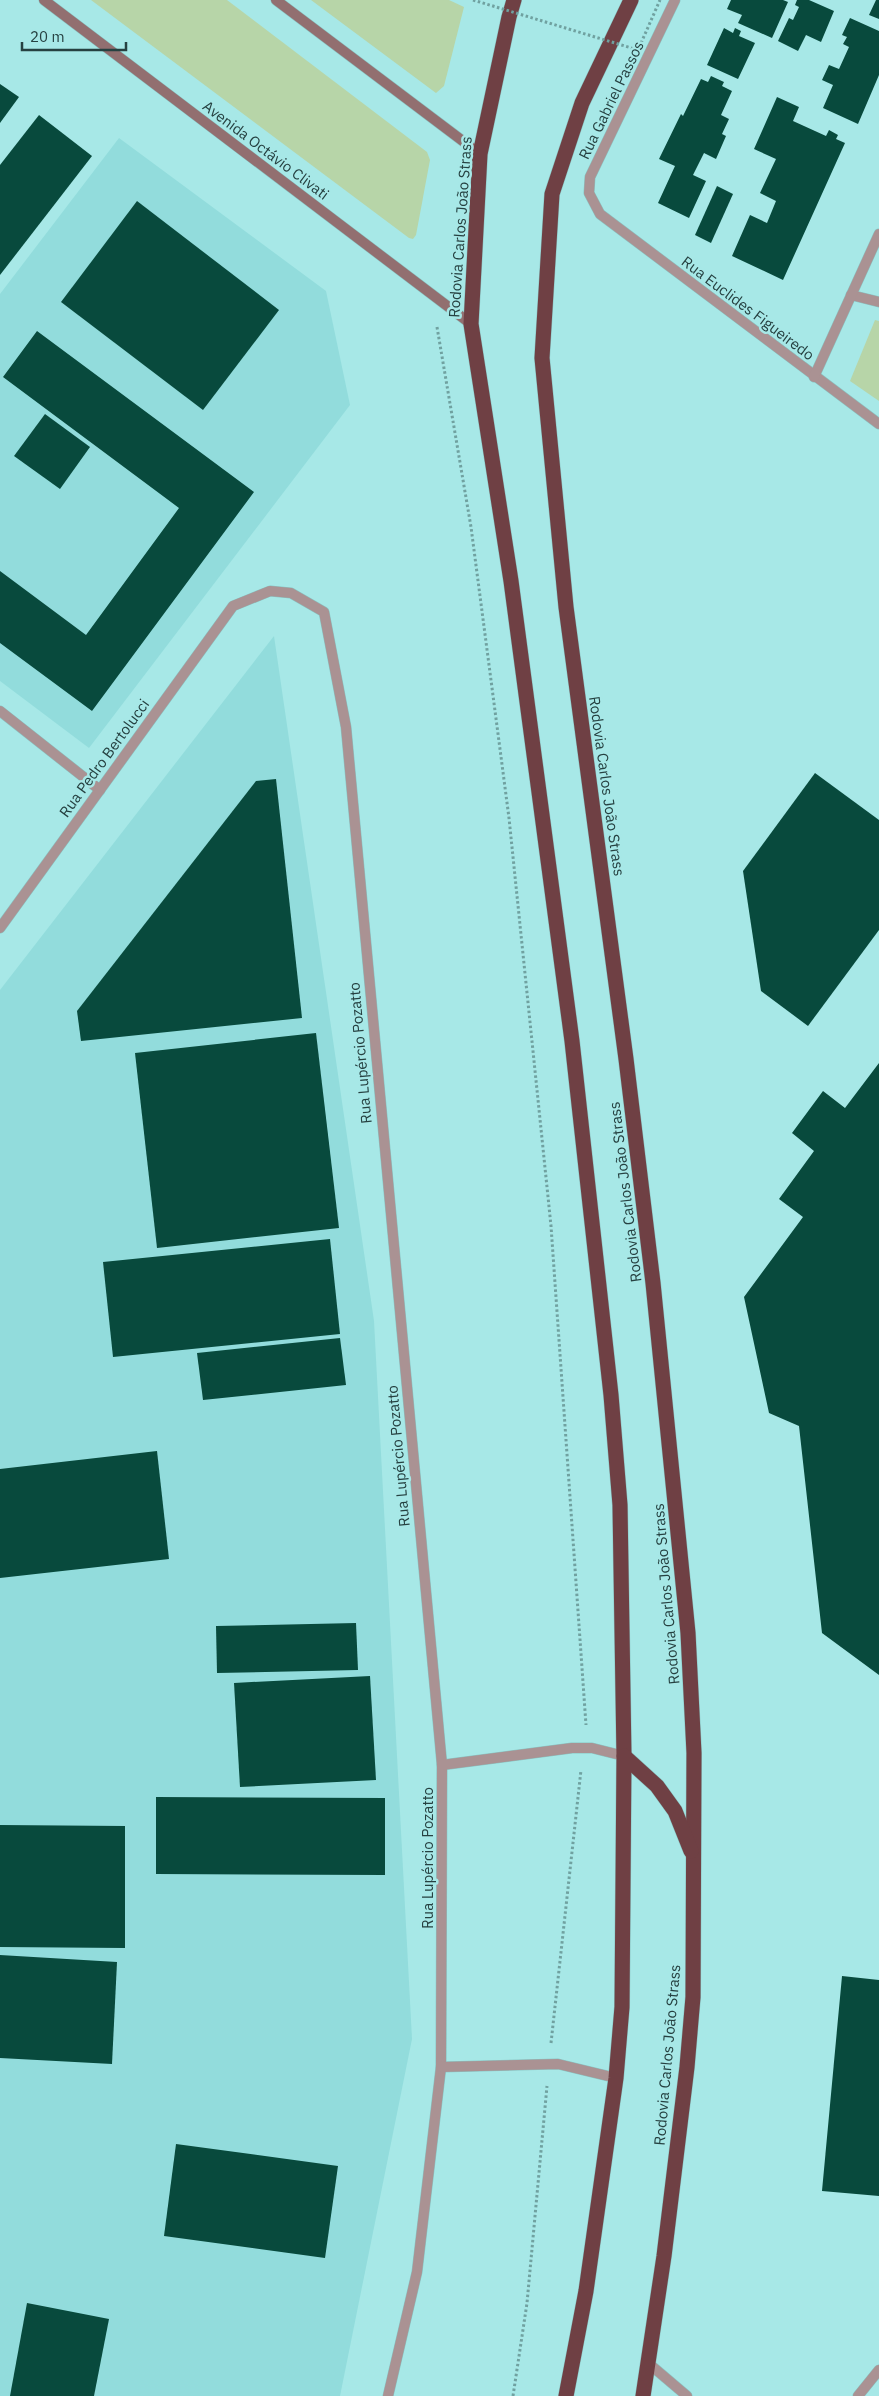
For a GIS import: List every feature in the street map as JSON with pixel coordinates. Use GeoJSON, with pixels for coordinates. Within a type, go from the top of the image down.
{"type":"FeatureCollection","features":[{"type":"Feature","properties":{"kind":"highway","name":"Rodovia Carlos João Strass"},"geometry":{"type":"LineString","coordinates":[[514,0],[480,154],[471,324],[515,610],[572,1041],[604,1335],[620,1505],[624,1756],[622,2007],[616,2078],[586,2291],[566,2396]]}},
{"type":"Feature","properties":{"kind":"highway","name":"Rodovia Carlos João Strass"},"geometry":{"type":"LineString","coordinates":[[631,0],[582,103],[552,194],[542,358],[566,607],[654,1283],[688,1633],[694,1753],[693,1997],[687,2067],[657,2308],[643,2396]]}},
{"type":"Feature","properties":{"kind":"highway"},"geometry":{"type":"LineString","coordinates":[[624,1756],[657,1786],[675,1810],[693,1857]]}},
{"type":"Feature","properties":{"kind":"street","name":"Avenida Octávio Clivati"},"geometry":{"type":"LineString","coordinates":[[44,0],[471,324]]}},
{"type":"Feature","properties":{"kind":"street"},"geometry":{"type":"LineString","coordinates":[[276,0],[480,154]]}},
{"type":"Feature","properties":{"kind":"street","name":"Rua Gabriel Passos"},"geometry":{"type":"LineString","coordinates":[[600,214],[589,193],[590,177],[676,0]]}},
{"type":"Feature","properties":{"kind":"street","name":"Rua Euclides Figueiredo"},"geometry":{"type":"LineString","coordinates":[[600,214],[814,377],[879,424]]}},
{"type":"Feature","properties":{"kind":"street"},"geometry":{"type":"LineString","coordinates":[[814,377],[879,234]]}},
{"type":"Feature","properties":{"kind":"street"},"geometry":{"type":"LineString","coordinates":[[851,295],[879,302]]}},
{"type":"Feature","properties":{"kind":"street","name":"Rua Lupércio Pozatto"},"geometry":{"type":"LineString","coordinates":[[233,606],[270,591],[291,593],[324,612],[346,727],[442,1765],[441,2067],[417,2272],[388,2396]]}},
{"type":"Feature","properties":{"kind":"street","name":"Rua Pedro Bertolucci"},"geometry":{"type":"LineString","coordinates":[[0,928],[233,606]]}},
{"type":"Feature","properties":{"kind":"street"},"geometry":{"type":"LineString","coordinates":[[0,711],[100,790]]}},
{"type":"Feature","properties":{"kind":"street"},"geometry":{"type":"LineString","coordinates":[[442,1765],[583,1748],[592,1748],[624,1756]]}},
{"type":"Feature","properties":{"kind":"street"},"geometry":{"type":"LineString","coordinates":[[441,2067],[558,2064],[616,2078]]}},
{"type":"Feature","properties":{"kind":"street"},"geometry":{"type":"LineString","coordinates":[[647,2362],[687,2396]]}},
{"type":"Feature","properties":{"kind":"street"},"geometry":{"type":"LineString","coordinates":[[858,2396],[879,2370]]}},
{"type":"Feature","properties":{"kind":"path"},"geometry":{"type":"LineString","coordinates":[[473,0],[638,50],[660,0]]}},
{"type":"Feature","properties":{"kind":"path"},"geometry":{"type":"LineString","coordinates":[[431,294],[471,527],[509,818],[551,1226],[587,1716],[549,2064],[527,2303],[512,2396]]}},
{"type":"Feature","properties":{"kind":"shaded area"},"geometry":{"type":"Polygon","coordinates":[[[119,138],[326,291],[350,405],[89,748],[0,681],[0,294],[119,138]]]}},
{"type":"Feature","properties":{"kind":"shaded area"},"geometry":{"type":"Polygon","coordinates":[[[274,636],[374,1321],[412,2039],[340,2396],[0,2396],[0,990],[274,636]]]}},
{"type":"Feature","properties":{"kind":"green space"},"geometry":{"type":"Polygon","coordinates":[[[91,0],[227,0],[427,152],[430,160],[416,235],[413,239],[409,238],[91,0]]]}},
{"type":"Feature","properties":{"kind":"green space"},"geometry":{"type":"Polygon","coordinates":[[[311,0],[449,0],[464,7],[444,86],[436,93],[311,0]]]}},
{"type":"Feature","properties":{"kind":"green space"},"geometry":{"type":"Polygon","coordinates":[[[875,320],[879,321],[879,401],[850,381],[875,320]]]}},
{"type":"Feature","properties":{"kind":"building"},"geometry":{"type":"Polygon","coordinates":[[[731,0],[783,0],[788,2],[772,38],[738,23],[742,15],[727,9],[731,0]]]}},
{"type":"Feature","properties":{"kind":"building"},"geometry":{"type":"Polygon","coordinates":[[[797,0],[809,0],[834,11],[821,42],[806,35],[798,51],[778,41],[789,18],[793,20],[799,7],[795,5],[797,0]]]}},
{"type":"Feature","properties":{"kind":"building"},"geometry":{"type":"Polygon","coordinates":[[[876,0],[879,0],[879,19],[869,15],[876,0]]]}},
{"type":"Feature","properties":{"kind":"building"},"geometry":{"type":"Polygon","coordinates":[[[850,18],[879,31],[879,75],[858,124],[823,108],[833,85],[822,80],[829,65],[839,69],[849,47],[843,44],[847,37],[842,35],[850,18]]]}},
{"type":"Feature","properties":{"kind":"building"},"geometry":{"type":"Polygon","coordinates":[[[724,28],[733,33],[735,28],[741,31],[739,36],[755,43],[738,79],[707,65],[724,28]]]}},
{"type":"Feature","properties":{"kind":"building"},"geometry":{"type":"Polygon","coordinates":[[[711,76],[724,82],[722,86],[732,91],[721,115],[729,119],[722,134],[726,136],[716,159],[704,153],[693,175],[706,181],[689,218],[658,203],[675,166],[659,159],[701,79],[708,82],[711,76]]]}},
{"type":"Feature","properties":{"kind":"building"},"geometry":{"type":"Polygon","coordinates":[[[0,84],[19,97],[0,123],[0,84]]]}},
{"type":"Feature","properties":{"kind":"building"},"geometry":{"type":"Polygon","coordinates":[[[777,97],[799,107],[793,121],[826,136],[829,130],[838,135],[836,139],[845,143],[783,280],[732,256],[750,215],[767,223],[776,201],[760,193],[776,159],[754,149],[777,97]]]}},
{"type":"Feature","properties":{"kind":"building"},"geometry":{"type":"Polygon","coordinates":[[[39,115],[92,156],[0,275],[0,165],[39,115]]]}},
{"type":"Feature","properties":{"kind":"building"},"geometry":{"type":"Polygon","coordinates":[[[717,186],[733,194],[711,243],[695,235],[717,186]]]}},
{"type":"Feature","properties":{"kind":"building"},"geometry":{"type":"Polygon","coordinates":[[[137,201],[279,310],[203,410],[61,302],[137,201]]]}},
{"type":"Feature","properties":{"kind":"building"},"geometry":{"type":"Polygon","coordinates":[[[37,331],[254,492],[92,711],[0,643],[0,571],[86,635],[179,508],[3,377],[37,331]]]}},
{"type":"Feature","properties":{"kind":"building"},"geometry":{"type":"Polygon","coordinates":[[[45,414],[90,447],[60,489],[14,456],[45,414]]]}},
{"type":"Feature","properties":{"kind":"building"},"geometry":{"type":"Polygon","coordinates":[[[815,773],[879,820],[879,930],[808,1026],[761,991],[743,871],[815,773]]]}},
{"type":"Feature","properties":{"kind":"building"},"geometry":{"type":"Polygon","coordinates":[[[276,779],[302,1018],[81,1041],[77,1011],[256,781],[276,779]]]}},
{"type":"Feature","properties":{"kind":"building"},"geometry":{"type":"Polygon","coordinates":[[[316,1033],[339,1228],[157,1248],[135,1053],[316,1033]]]}},
{"type":"Feature","properties":{"kind":"building"},"geometry":{"type":"Polygon","coordinates":[[[879,1063],[879,1675],[822,1633],[799,1426],[769,1413],[744,1297],[803,1217],[779,1199],[814,1151],[792,1133],[823,1091],[845,1108],[879,1063]]]}},
{"type":"Feature","properties":{"kind":"building"},"geometry":{"type":"Polygon","coordinates":[[[330,1239],[340,1334],[113,1357],[103,1262],[330,1239]]]}},
{"type":"Feature","properties":{"kind":"building"},"geometry":{"type":"Polygon","coordinates":[[[340,1338],[346,1385],[203,1400],[197,1353],[340,1338]]]}},
{"type":"Feature","properties":{"kind":"building"},"geometry":{"type":"Polygon","coordinates":[[[157,1451],[169,1559],[0,1578],[0,1469],[157,1451]]]}},
{"type":"Feature","properties":{"kind":"building"},"geometry":{"type":"Polygon","coordinates":[[[356,1623],[358,1670],[217,1673],[216,1626],[356,1623]]]}},
{"type":"Feature","properties":{"kind":"building"},"geometry":{"type":"Polygon","coordinates":[[[370,1676],[376,1780],[240,1787],[234,1683],[370,1676]]]}},
{"type":"Feature","properties":{"kind":"building"},"geometry":{"type":"Polygon","coordinates":[[[156,1797],[385,1798],[385,1875],[156,1874],[156,1797]]]}},
{"type":"Feature","properties":{"kind":"building"},"geometry":{"type":"Polygon","coordinates":[[[0,1825],[125,1826],[125,1948],[0,1947],[0,1825]]]}},
{"type":"Feature","properties":{"kind":"building"},"geometry":{"type":"Polygon","coordinates":[[[0,1955],[117,1962],[112,2064],[0,2058],[0,1955]]]}},
{"type":"Feature","properties":{"kind":"building"},"geometry":{"type":"Polygon","coordinates":[[[842,1976],[879,1980],[879,2196],[822,2191],[842,1976]]]}},
{"type":"Feature","properties":{"kind":"building"},"geometry":{"type":"Polygon","coordinates":[[[176,2144],[338,2166],[325,2258],[164,2236],[176,2144]]]}},
{"type":"Feature","properties":{"kind":"building"},"geometry":{"type":"Polygon","coordinates":[[[27,2303],[109,2319],[94,2396],[10,2396],[27,2303]]]}}]}
